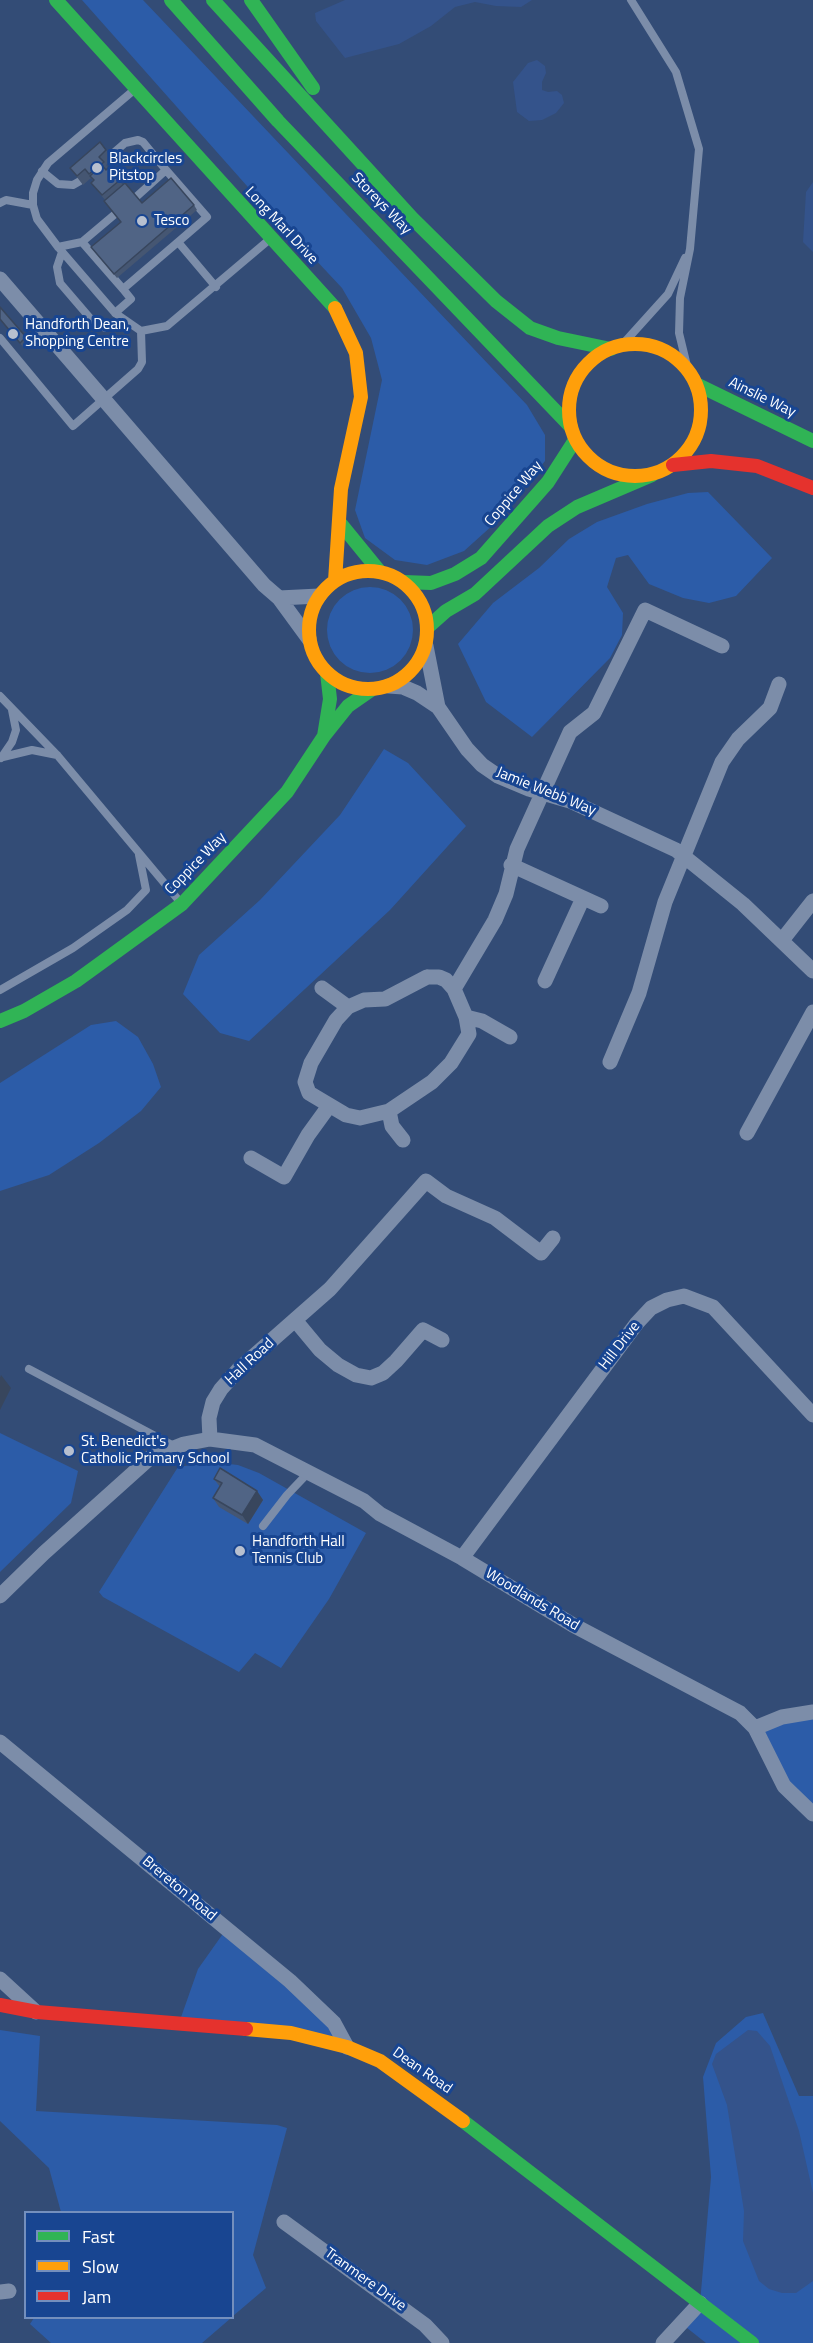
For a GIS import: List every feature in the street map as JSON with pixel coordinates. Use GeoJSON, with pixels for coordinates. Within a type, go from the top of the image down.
{"type":"FeatureCollection","features":[{"type":"Feature","properties":{"kind":"main road","name":"Long Marl Drive"},"geometry":{"type":"LineString","coordinates":[[56,0],[270,239],[336,309],[356,353],[361,397],[341,489],[335,581]]}},
{"type":"Feature","properties":{"kind":"main road","name":"Storeys Way"},"geometry":{"type":"LineString","coordinates":[[171,0],[278,122],[573,433]]}},
{"type":"Feature","properties":{"kind":"main road","name":"Storeys Way"},"geometry":{"type":"LineString","coordinates":[[213,0],[412,218],[496,301],[531,328],[558,338],[616,347]]}},
{"type":"Feature","properties":{"kind":"main road"},"geometry":{"type":"LineString","coordinates":[[251,0],[289,57],[412,218]]}},
{"type":"Feature","properties":{"kind":"main road"},"geometry":{"type":"LineString","coordinates":[[652,475],[629,477],[607,471],[589,458],[573,433],[569,403],[576,380],[590,361],[616,347],[647,345],[670,354],[688,370],[696,384],[701,414],[693,442],[673,465]]}},
{"type":"Feature","properties":{"kind":"main road","name":"Ainslie Way"},"geometry":{"type":"LineString","coordinates":[[696,384],[813,441]]}},
{"type":"Feature","properties":{"kind":"main road","name":"Coppice Way"},"geometry":{"type":"LineString","coordinates":[[404,582],[431,583],[455,574],[481,558],[548,482],[573,433]]}},
{"type":"Feature","properties":{"kind":"main road"},"geometry":{"type":"LineString","coordinates":[[428,627],[446,611],[475,594],[548,526],[577,507],[673,465],[711,461],[757,466],[813,488]]}},
{"type":"Feature","properties":{"kind":"main road"},"geometry":{"type":"LineString","coordinates":[[340,523],[380,572]]}},
{"type":"Feature","properties":{"kind":"main road"},"geometry":{"type":"LineString","coordinates":[[380,572],[404,582],[421,602],[428,627],[426,646],[418,663],[405,677],[389,686],[371,690],[344,685],[327,673],[318,663],[309,639],[311,614],[319,596],[335,581],[349,574],[380,572]]}},
{"type":"Feature","properties":{"kind":"main road","name":"Coppice Way"},"geometry":{"type":"LineString","coordinates":[[324,736],[330,699],[327,673]]}},
{"type":"Feature","properties":{"kind":"main road","name":"Coppice Way"},"geometry":{"type":"LineString","coordinates":[[0,1021],[24,1011],[76,981],[182,904],[287,792],[324,736],[348,706],[371,690]]}},
{"type":"Feature","properties":{"kind":"main road","name":"Dean Road"},"geometry":{"type":"LineString","coordinates":[[0,2005],[37,2012],[291,2033],[347,2047],[380,2061],[415,2084],[752,2343]]}},
{"type":"Feature","properties":{"kind":"street"},"geometry":{"type":"LineString","coordinates":[[0,279],[264,585],[279,598],[309,639]]}},
{"type":"Feature","properties":{"kind":"street"},"geometry":{"type":"LineString","coordinates":[[279,598],[319,596]]}},
{"type":"Feature","properties":{"kind":"street"},"geometry":{"type":"LineString","coordinates":[[454,989],[495,920],[506,894],[511,865],[570,732],[594,713],[645,610],[722,646]]}},
{"type":"Feature","properties":{"kind":"street","name":"Jamie Webb Way"},"geometry":{"type":"LineString","coordinates":[[426,646],[438,707]]}},
{"type":"Feature","properties":{"kind":"street"},"geometry":{"type":"LineString","coordinates":[[610,1062],[629,1022],[680,854],[722,762],[738,739],[770,708],[779,684]]}},
{"type":"Feature","properties":{"kind":"street","name":"Jamie Webb Way"},"geometry":{"type":"LineString","coordinates":[[389,686],[403,687],[438,707],[467,749],[482,765],[498,776],[570,801],[680,854],[783,939],[813,971]]}},
{"type":"Feature","properties":{"kind":"street"},"geometry":{"type":"LineString","coordinates":[[511,865],[601,906]]}},
{"type":"Feature","properties":{"kind":"street"},"geometry":{"type":"LineString","coordinates":[[545,981],[583,898]]}},
{"type":"Feature","properties":{"kind":"street"},"geometry":{"type":"LineString","coordinates":[[783,939],[813,901]]}},
{"type":"Feature","properties":{"kind":"street"},"geometry":{"type":"LineString","coordinates":[[427,977],[446,980],[454,989],[466,1017],[469,1034],[451,1064],[432,1082],[389,1111],[360,1119],[329,1106],[309,1093],[305,1082],[311,1063],[336,1020],[348,1006],[364,1000],[385,999],[427,977]]}},
{"type":"Feature","properties":{"kind":"street"},"geometry":{"type":"LineString","coordinates":[[322,988],[348,1006]]}},
{"type":"Feature","properties":{"kind":"street"},"geometry":{"type":"LineString","coordinates":[[747,1133],[813,1012]]}},
{"type":"Feature","properties":{"kind":"street"},"geometry":{"type":"LineString","coordinates":[[466,1017],[482,1021],[510,1037]]}},
{"type":"Feature","properties":{"kind":"street"},"geometry":{"type":"LineString","coordinates":[[251,1158],[284,1177],[308,1135],[329,1106]]}},
{"type":"Feature","properties":{"kind":"street"},"geometry":{"type":"LineString","coordinates":[[389,1111],[392,1126],[403,1140]]}},
{"type":"Feature","properties":{"kind":"street","name":"Hall Road"},"geometry":{"type":"LineString","coordinates":[[210,1439],[209,1418],[213,1402],[221,1389],[238,1370],[330,1289],[426,1181],[446,1196],[495,1218],[541,1253],[553,1238]]}},
{"type":"Feature","properties":{"kind":"street","name":"Hill Drive"},"geometry":{"type":"LineString","coordinates":[[462,1558],[637,1323],[651,1308],[666,1300],[684,1296],[713,1307],[813,1415]]}},
{"type":"Feature","properties":{"kind":"street"},"geometry":{"type":"LineString","coordinates":[[296,1320],[320,1350],[338,1365],[356,1375],[371,1378],[383,1373],[423,1330],[442,1340]]}},
{"type":"Feature","properties":{"kind":"street"},"geometry":{"type":"LineString","coordinates":[[0,1596],[44,1553],[151,1457],[176,1447],[210,1439]]}},
{"type":"Feature","properties":{"kind":"street","name":"Woodlands Road"},"geometry":{"type":"LineString","coordinates":[[210,1439],[255,1446],[364,1501],[380,1514],[462,1558],[573,1625],[740,1713],[755,1728],[784,1786],[813,1814]]}},
{"type":"Feature","properties":{"kind":"street"},"geometry":{"type":"LineString","coordinates":[[755,1728],[782,1717],[813,1712]]}},
{"type":"Feature","properties":{"kind":"street","name":"Brereton Road"},"geometry":{"type":"LineString","coordinates":[[0,1742],[290,1981],[334,2023],[347,2047]]}},
{"type":"Feature","properties":{"kind":"street"},"geometry":{"type":"LineString","coordinates":[[0,1980],[37,2012]]}},
{"type":"Feature","properties":{"kind":"street","name":"Tranmere Drive"},"geometry":{"type":"LineString","coordinates":[[284,2222],[408,2312],[442,2343]]}},
{"type":"Feature","properties":{"kind":"street"},"geometry":{"type":"LineString","coordinates":[[663,2343],[700,2303]]}},
{"type":"Feature","properties":{"kind":"lane"},"geometry":{"type":"LineString","coordinates":[[631,0],[676,72],[699,149],[690,249],[680,298],[679,333],[688,370]]}},
{"type":"Feature","properties":{"kind":"lane"},"geometry":{"type":"LineString","coordinates":[[135,90],[48,163],[37,180],[33,205],[37,219],[60,250],[115,313],[141,331],[167,326],[216,287],[270,239]]}},
{"type":"Feature","properties":{"kind":"lane"},"geometry":{"type":"LineString","coordinates":[[110,156],[125,143],[138,140],[143,142],[207,217],[123,289]]}},
{"type":"Feature","properties":{"kind":"lane"},"geometry":{"type":"LineString","coordinates":[[136,197],[166,170]]}},
{"type":"Feature","properties":{"kind":"lane"},"geometry":{"type":"LineString","coordinates":[[42,171],[58,184],[73,185],[80,181]]}},
{"type":"Feature","properties":{"kind":"lane"},"geometry":{"type":"LineString","coordinates":[[0,202],[6,200],[33,205]]}},
{"type":"Feature","properties":{"kind":"lane"},"geometry":{"type":"LineString","coordinates":[[60,250],[82,242],[114,215]]}},
{"type":"Feature","properties":{"kind":"lane"},"geometry":{"type":"LineString","coordinates":[[82,242],[131,299],[115,313]]}},
{"type":"Feature","properties":{"kind":"lane"},"geometry":{"type":"LineString","coordinates":[[178,242],[216,287]]}},
{"type":"Feature","properties":{"kind":"lane"},"geometry":{"type":"LineString","coordinates":[[616,347],[668,294],[690,249]]}},
{"type":"Feature","properties":{"kind":"lane"},"geometry":{"type":"LineString","coordinates":[[60,250],[57,267],[60,283],[90,318],[105,328],[126,322]]}},
{"type":"Feature","properties":{"kind":"lane"},"geometry":{"type":"LineString","coordinates":[[0,338],[74,426],[128,379],[142,362],[141,331]]}},
{"type":"Feature","properties":{"kind":"lane"},"geometry":{"type":"LineString","coordinates":[[0,696],[12,710],[24,718],[58,756],[182,904]]}},
{"type":"Feature","properties":{"kind":"lane"},"geometry":{"type":"LineString","coordinates":[[2,758],[16,730],[12,710]]}},
{"type":"Feature","properties":{"kind":"lane"},"geometry":{"type":"LineString","coordinates":[[2,758],[32,750],[58,756]]}},
{"type":"Feature","properties":{"kind":"lane"},"geometry":{"type":"LineString","coordinates":[[0,990],[95,933],[127,910],[146,890],[139,854]]}},
{"type":"Feature","properties":{"kind":"lane"},"geometry":{"type":"LineString","coordinates":[[29,1369],[176,1447]]}},
{"type":"Feature","properties":{"kind":"lane"},"geometry":{"type":"LineString","coordinates":[[263,1526],[307,1474]]}},
{"type":"Feature","properties":{"kind":"shaded area"},"geometry":{"type":"Polygon","coordinates":[[[82,0],[143,0],[527,405],[545,435],[545,461],[494,524],[464,551],[427,565],[395,560],[365,538],[355,510],[382,380],[371,338],[342,288],[255,195],[82,0]]]}},
{"type":"Feature","properties":{"kind":"shaded area"},"geometry":{"type":"Polygon","coordinates":[[[345,0],[532,0],[521,7],[475,2],[455,7],[431,26],[399,44],[345,58],[316,21],[315,13],[345,0]]]}},
{"type":"Feature","properties":{"kind":"shaded area"},"geometry":{"type":"Polygon","coordinates":[[[537,60],[545,66],[546,73],[542,82],[542,90],[557,91],[562,95],[564,103],[556,113],[542,120],[529,121],[517,112],[513,82],[528,63],[537,60]]]}},
{"type":"Feature","properties":{"kind":"shaded area"},"geometry":{"type":"Polygon","coordinates":[[[813,182],[813,252],[803,242],[806,192],[813,182]]]}},
{"type":"Feature","properties":{"kind":"shaded area"},"geometry":{"type":"Polygon","coordinates":[[[708,492],[772,558],[736,596],[709,603],[683,598],[649,584],[628,555],[616,558],[607,587],[623,613],[622,635],[610,658],[532,737],[486,702],[458,644],[493,603],[539,568],[569,539],[597,522],[647,504],[688,493],[708,492]]]}},
{"type":"Feature","properties":{"kind":"shaded area"},"geometry":{"type":"Polygon","coordinates":[[[370,587],[387,590],[401,599],[410,613],[413,630],[410,647],[401,661],[387,670],[370,673],[353,670],[339,661],[330,647],[327,630],[330,613],[339,599],[353,590],[370,587]]]}},
{"type":"Feature","properties":{"kind":"shaded area"},"geometry":{"type":"Polygon","coordinates":[[[384,749],[408,763],[466,826],[390,910],[249,1041],[220,1033],[183,994],[199,955],[260,900],[340,815],[384,749]]]}},
{"type":"Feature","properties":{"kind":"shaded area"},"geometry":{"type":"Polygon","coordinates":[[[116,1021],[138,1037],[153,1064],[161,1087],[141,1111],[99,1143],[49,1175],[0,1191],[0,1083],[91,1025],[116,1021]]]}},
{"type":"Feature","properties":{"kind":"shaded area"},"geometry":{"type":"Polygon","coordinates":[[[0,1433],[78,1471],[71,1503],[0,1572],[0,1433]]]}},
{"type":"Feature","properties":{"kind":"shaded area","name":"Handforth Hall Tennis Club"},"geometry":{"type":"Polygon","coordinates":[[[211,1462],[238,1465],[259,1473],[366,1533],[329,1599],[281,1668],[255,1653],[239,1672],[103,1597],[99,1592],[178,1467],[211,1462]]]}},
{"type":"Feature","properties":{"kind":"shaded area"},"geometry":{"type":"Polygon","coordinates":[[[813,1712],[813,1814],[799,1803],[755,1728],[813,1712]]]}},
{"type":"Feature","properties":{"kind":"shaded area"},"geometry":{"type":"Polygon","coordinates":[[[227,1928],[290,1981],[347,2047],[179,2023],[198,1969],[227,1928]]]}},
{"type":"Feature","properties":{"kind":"shaded area"},"geometry":{"type":"Polygon","coordinates":[[[763,2013],[799,2096],[813,2096],[813,2343],[706,2343],[682,2324],[700,2303],[711,2177],[703,2077],[716,2043],[746,2017],[763,2013]]]}},
{"type":"Feature","properties":{"kind":"shaded area"},"geometry":{"type":"Polygon","coordinates":[[[0,2030],[40,2036],[36,2111],[277,2125],[287,2128],[253,2255],[266,2288],[234,2315],[234,2211],[61,2211],[49,2168],[0,2121],[0,2030]]]}},
{"type":"Feature","properties":{"kind":"shaded area"},"geometry":{"type":"Polygon","coordinates":[[[748,2030],[757,2031],[770,2046],[799,2131],[813,2193],[813,2281],[796,2293],[782,2293],[769,2289],[759,2281],[743,2241],[744,2211],[727,2105],[712,2064],[716,2054],[748,2030]]]}},
{"type":"Feature","properties":{"kind":"shaded area"},"geometry":{"type":"Polygon","coordinates":[[[33,2319],[230,2319],[202,2343],[51,2343],[30,2324],[33,2319]]]}},
{"type":"Feature","properties":{"kind":"building"},"geometry":{"type":"Polygon","coordinates":[[[100,142],[106,150],[99,157],[104,162],[89,174],[85,169],[77,176],[70,168],[100,142]]]}},
{"type":"Feature","properties":{"kind":"building"},"geometry":{"type":"Polygon","coordinates":[[[102,165],[106,170],[109,167],[120,180],[102,195],[91,183],[94,180],[90,176],[102,165]]]}},
{"type":"Feature","properties":{"kind":"building"},"geometry":{"type":"Polygon","coordinates":[[[171,178],[194,205],[114,274],[91,247],[121,222],[104,201],[125,183],[142,203],[171,178]]]}},
{"type":"Feature","properties":{"kind":"building"},"geometry":{"type":"Polygon","coordinates":[[[0,307],[26,337],[20,343],[0,319],[0,307]]]}},
{"type":"Feature","properties":{"kind":"building"},"geometry":{"type":"Polygon","coordinates":[[[220,1468],[257,1491],[242,1515],[213,1498],[222,1483],[214,1479],[220,1468]]]}},
{"type":"Feature","properties":{"kind":"traffic: fast"},"geometry":{"type":"LineString","coordinates":[[56,0],[335,308]]}},
{"type":"Feature","properties":{"kind":"traffic: fast"},"geometry":{"type":"LineString","coordinates":[[171,0],[278,121],[571,427]]}},
{"type":"Feature","properties":{"kind":"traffic: fast"},"geometry":{"type":"LineString","coordinates":[[213,0],[412,218],[496,301],[530,328],[558,338],[611,349]]}},
{"type":"Feature","properties":{"kind":"traffic: fast"},"geometry":{"type":"LineString","coordinates":[[251,0],[313,88]]}},
{"type":"Feature","properties":{"kind":"traffic: fast"},"geometry":{"type":"LineString","coordinates":[[696,384],[813,441]]}},
{"type":"Feature","properties":{"kind":"traffic: fast"},"geometry":{"type":"LineString","coordinates":[[404,582],[431,583],[455,574],[481,558],[548,482],[575,440]]}},
{"type":"Feature","properties":{"kind":"traffic: fast"},"geometry":{"type":"LineString","coordinates":[[428,627],[446,611],[475,594],[548,526],[577,507],[652,475]]}},
{"type":"Feature","properties":{"kind":"traffic: fast"},"geometry":{"type":"LineString","coordinates":[[340,523],[380,572]]}},
{"type":"Feature","properties":{"kind":"traffic: fast"},"geometry":{"type":"LineString","coordinates":[[324,736],[330,699],[327,673]]}},
{"type":"Feature","properties":{"kind":"traffic: fast"},"geometry":{"type":"LineString","coordinates":[[0,1021],[24,1011],[76,981],[182,904],[287,792],[324,736],[348,706],[371,690]]}},
{"type":"Feature","properties":{"kind":"traffic: fast"},"geometry":{"type":"LineString","coordinates":[[463,2121],[752,2343]]}},
{"type":"Feature","properties":{"kind":"traffic: slow"},"geometry":{"type":"LineString","coordinates":[[335,308],[356,353],[361,397],[341,489],[335,581]]}},
{"type":"Feature","properties":{"kind":"traffic: slow"},"geometry":{"type":"LineString","coordinates":[[635,344],[660,349],[682,363],[696,385],[701,410],[696,435],[682,457],[660,471],[635,476],[610,471],[588,457],[574,435],[569,410],[574,385],[588,363],[610,349],[635,344]]}},
{"type":"Feature","properties":{"kind":"traffic: slow"},"geometry":{"type":"LineString","coordinates":[[368,571],[391,575],[410,588],[423,607],[427,630],[423,653],[410,672],[391,685],[368,689],[345,685],[326,672],[313,653],[309,630],[313,607],[326,588],[345,575],[368,571]]}},
{"type":"Feature","properties":{"kind":"traffic: slow"},"geometry":{"type":"LineString","coordinates":[[246,2029],[291,2033],[347,2047],[380,2061],[463,2121]]}},
{"type":"Feature","properties":{"kind":"traffic: jam"},"geometry":{"type":"LineString","coordinates":[[673,465],[711,461],[757,466],[813,488]]}},
{"type":"Feature","properties":{"kind":"traffic: jam"},"geometry":{"type":"LineString","coordinates":[[0,2005],[37,2012],[246,2029]]}},
{"type":"Feature","properties":{"kind":"place","name":"Blackcircles Pitstop"},"geometry":{"type":"Point","coordinates":[97,168]}},
{"type":"Feature","properties":{"kind":"place","name":"Tesco"},"geometry":{"type":"Point","coordinates":[142,221]}},
{"type":"Feature","properties":{"kind":"place","name":"Handforth Dean, Shopping Centre"},"geometry":{"type":"Point","coordinates":[13,334]}},
{"type":"Feature","properties":{"kind":"place","name":"St. Benedict's Catholic Primary School"},"geometry":{"type":"Point","coordinates":[69,1451]}},
{"type":"Feature","properties":{"kind":"place","name":"Handforth Hall Tennis Club"},"geometry":{"type":"Point","coordinates":[240,1551]}}]}
